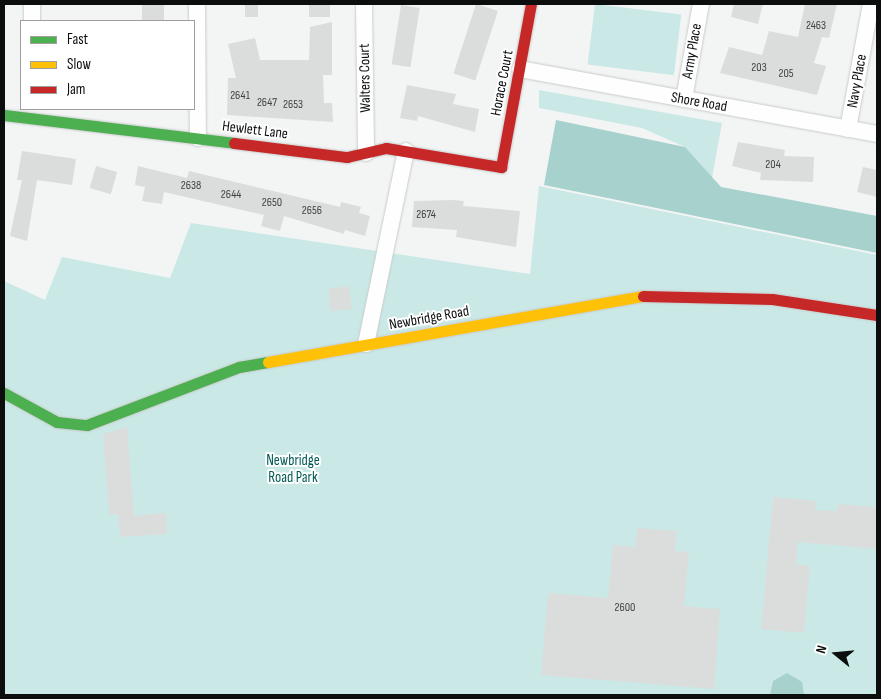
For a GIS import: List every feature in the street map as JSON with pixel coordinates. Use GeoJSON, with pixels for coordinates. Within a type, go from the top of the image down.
{"type":"FeatureCollection","features":[{"type":"Feature","properties":{"kind":"street"},"geometry":{"type":"LineString","coordinates":[[32,4],[32,20]]}},
{"type":"Feature","properties":{"kind":"street"},"geometry":{"type":"LineString","coordinates":[[197,4],[198,138]]}},
{"type":"Feature","properties":{"kind":"street","name":"Walters Court"},"geometry":{"type":"LineString","coordinates":[[364,4],[366,153]]}},
{"type":"Feature","properties":{"kind":"street","name":"Horace Court"},"geometry":{"type":"LineString","coordinates":[[501,167],[531,4]]}},
{"type":"Feature","properties":{"kind":"street","name":"Army Place"},"geometry":{"type":"LineString","coordinates":[[684,99],[701,4]]}},
{"type":"Feature","properties":{"kind":"street","name":"Navy Place"},"geometry":{"type":"LineString","coordinates":[[848,129],[871,4]]}},
{"type":"Feature","properties":{"kind":"street","name":"Shore Road"},"geometry":{"type":"LineString","coordinates":[[520,69],[877,134]]}},
{"type":"Feature","properties":{"kind":"street","name":"Hewlett Lane"},"geometry":{"type":"LineString","coordinates":[[4,115],[34,114],[347,157],[366,153],[406,151],[501,167]]}},
{"type":"Feature","properties":{"kind":"street"},"geometry":{"type":"LineString","coordinates":[[366,344],[406,151]]}},
{"type":"Feature","properties":{"kind":"street","name":"Newbridge Road"},"geometry":{"type":"LineString","coordinates":[[4,393],[57,422],[87,425],[239,367],[639,296],[772,298],[877,315]]}},
{"type":"Feature","properties":{"kind":"green space"},"geometry":{"type":"Polygon","coordinates":[[[595,4],[681,15],[674,75],[588,65],[595,4]]]}},
{"type":"Feature","properties":{"kind":"green space"},"geometry":{"type":"Polygon","coordinates":[[[539,90],[722,123],[712,178],[685,147],[642,128],[539,108],[539,90]]]}},
{"type":"Feature","properties":{"kind":"green space","name":"Newbridge Road Park"},"geometry":{"type":"Polygon","coordinates":[[[539,186],[877,255],[877,695],[4,695],[4,281],[45,300],[62,257],[170,278],[191,223],[530,274],[539,186]]]}},
{"type":"Feature","properties":{"kind":"shaded area"},"geometry":{"type":"Polygon","coordinates":[[[556,120],[685,147],[721,187],[877,216],[877,253],[544,185],[556,120]]]}},
{"type":"Feature","properties":{"kind":"shaded area"},"geometry":{"type":"Polygon","coordinates":[[[787,673],[802,682],[804,695],[770,695],[773,681],[787,673]]]}},
{"type":"Feature","properties":{"kind":"building"},"geometry":{"type":"Polygon","coordinates":[[[142,4],[164,4],[164,20],[142,20],[142,4]]]}},
{"type":"Feature","properties":{"kind":"building"},"geometry":{"type":"Polygon","coordinates":[[[245,4],[258,4],[258,17],[245,17],[245,4]]]}},
{"type":"Feature","properties":{"kind":"building"},"geometry":{"type":"Polygon","coordinates":[[[309,4],[330,4],[330,17],[309,17],[309,4]]]}},
{"type":"Feature","properties":{"kind":"building"},"geometry":{"type":"Polygon","coordinates":[[[476,4],[498,11],[475,81],[453,73],[476,4]]]}},
{"type":"Feature","properties":{"kind":"building"},"geometry":{"type":"Polygon","coordinates":[[[734,4],[763,4],[758,24],[731,17],[734,4]]]}},
{"type":"Feature","properties":{"kind":"building"},"geometry":{"type":"Polygon","coordinates":[[[805,4],[837,4],[829,38],[822,37],[814,63],[826,66],[817,95],[720,73],[729,47],[762,55],[769,31],[798,37],[805,4]]]}},
{"type":"Feature","properties":{"kind":"building"},"geometry":{"type":"Polygon","coordinates":[[[401,5],[420,8],[410,67],[392,64],[401,5]]]}},
{"type":"Feature","properties":{"kind":"building"},"geometry":{"type":"Polygon","coordinates":[[[332,22],[332,75],[323,75],[324,103],[332,103],[333,122],[227,115],[228,78],[236,78],[228,44],[255,38],[260,60],[309,60],[310,27],[332,22]]]}},
{"type":"Feature","properties":{"kind":"building"},"geometry":{"type":"Polygon","coordinates":[[[407,85],[456,94],[453,104],[479,109],[475,132],[418,116],[417,121],[400,118],[407,85]]]}},
{"type":"Feature","properties":{"kind":"building"},"geometry":{"type":"Polygon","coordinates":[[[738,142],[785,150],[784,156],[814,157],[813,182],[760,180],[761,173],[732,166],[738,142]]]}},
{"type":"Feature","properties":{"kind":"building"},"geometry":{"type":"Polygon","coordinates":[[[22,151],[76,159],[72,185],[37,180],[27,241],[10,236],[22,180],[17,180],[22,151]]]}},
{"type":"Feature","properties":{"kind":"building"},"geometry":{"type":"Polygon","coordinates":[[[96,166],[117,172],[111,194],[90,188],[96,166]]]}},
{"type":"Feature","properties":{"kind":"building"},"geometry":{"type":"Polygon","coordinates":[[[138,166],[187,178],[189,171],[340,207],[341,202],[361,207],[359,213],[370,216],[365,236],[345,230],[344,234],[284,216],[280,231],[261,226],[264,215],[164,192],[162,204],[142,201],[145,187],[135,185],[138,166]]]}},
{"type":"Feature","properties":{"kind":"building"},"geometry":{"type":"Polygon","coordinates":[[[863,167],[877,170],[877,197],[857,192],[863,167]]]}},
{"type":"Feature","properties":{"kind":"building"},"geometry":{"type":"Polygon","coordinates":[[[414,201],[464,201],[463,206],[520,211],[516,247],[456,237],[457,230],[412,227],[414,201]]]}},
{"type":"Feature","properties":{"kind":"building"},"geometry":{"type":"Polygon","coordinates":[[[349,286],[352,309],[331,311],[328,289],[349,286]]]}},
{"type":"Feature","properties":{"kind":"building"},"geometry":{"type":"Polygon","coordinates":[[[127,427],[134,516],[166,513],[167,534],[120,537],[118,514],[109,515],[103,434],[127,427]]]}},
{"type":"Feature","properties":{"kind":"building"},"geometry":{"type":"Polygon","coordinates":[[[773,497],[816,501],[815,510],[837,511],[838,504],[877,507],[877,549],[798,542],[796,564],[810,566],[804,633],[761,629],[773,497]]]}},
{"type":"Feature","properties":{"kind":"building"},"geometry":{"type":"Polygon","coordinates":[[[637,528],[677,531],[675,551],[689,552],[684,606],[720,609],[714,689],[541,675],[548,593],[608,598],[613,545],[635,547],[637,528]]]}},
{"type":"Feature","properties":{"kind":"traffic: fast"},"geometry":{"type":"LineString","coordinates":[[4,115],[234,143]]}},
{"type":"Feature","properties":{"kind":"traffic: fast"},"geometry":{"type":"LineString","coordinates":[[4,393],[57,422],[87,425],[239,367],[268,362]]}},
{"type":"Feature","properties":{"kind":"traffic: slow"},"geometry":{"type":"LineString","coordinates":[[268,362],[643,296]]}},
{"type":"Feature","properties":{"kind":"traffic: jam"},"geometry":{"type":"LineString","coordinates":[[234,143],[347,157],[386,148],[501,167],[531,4]]}},
{"type":"Feature","properties":{"kind":"traffic: jam"},"geometry":{"type":"LineString","coordinates":[[643,296],[772,299],[877,315]]}}]}
